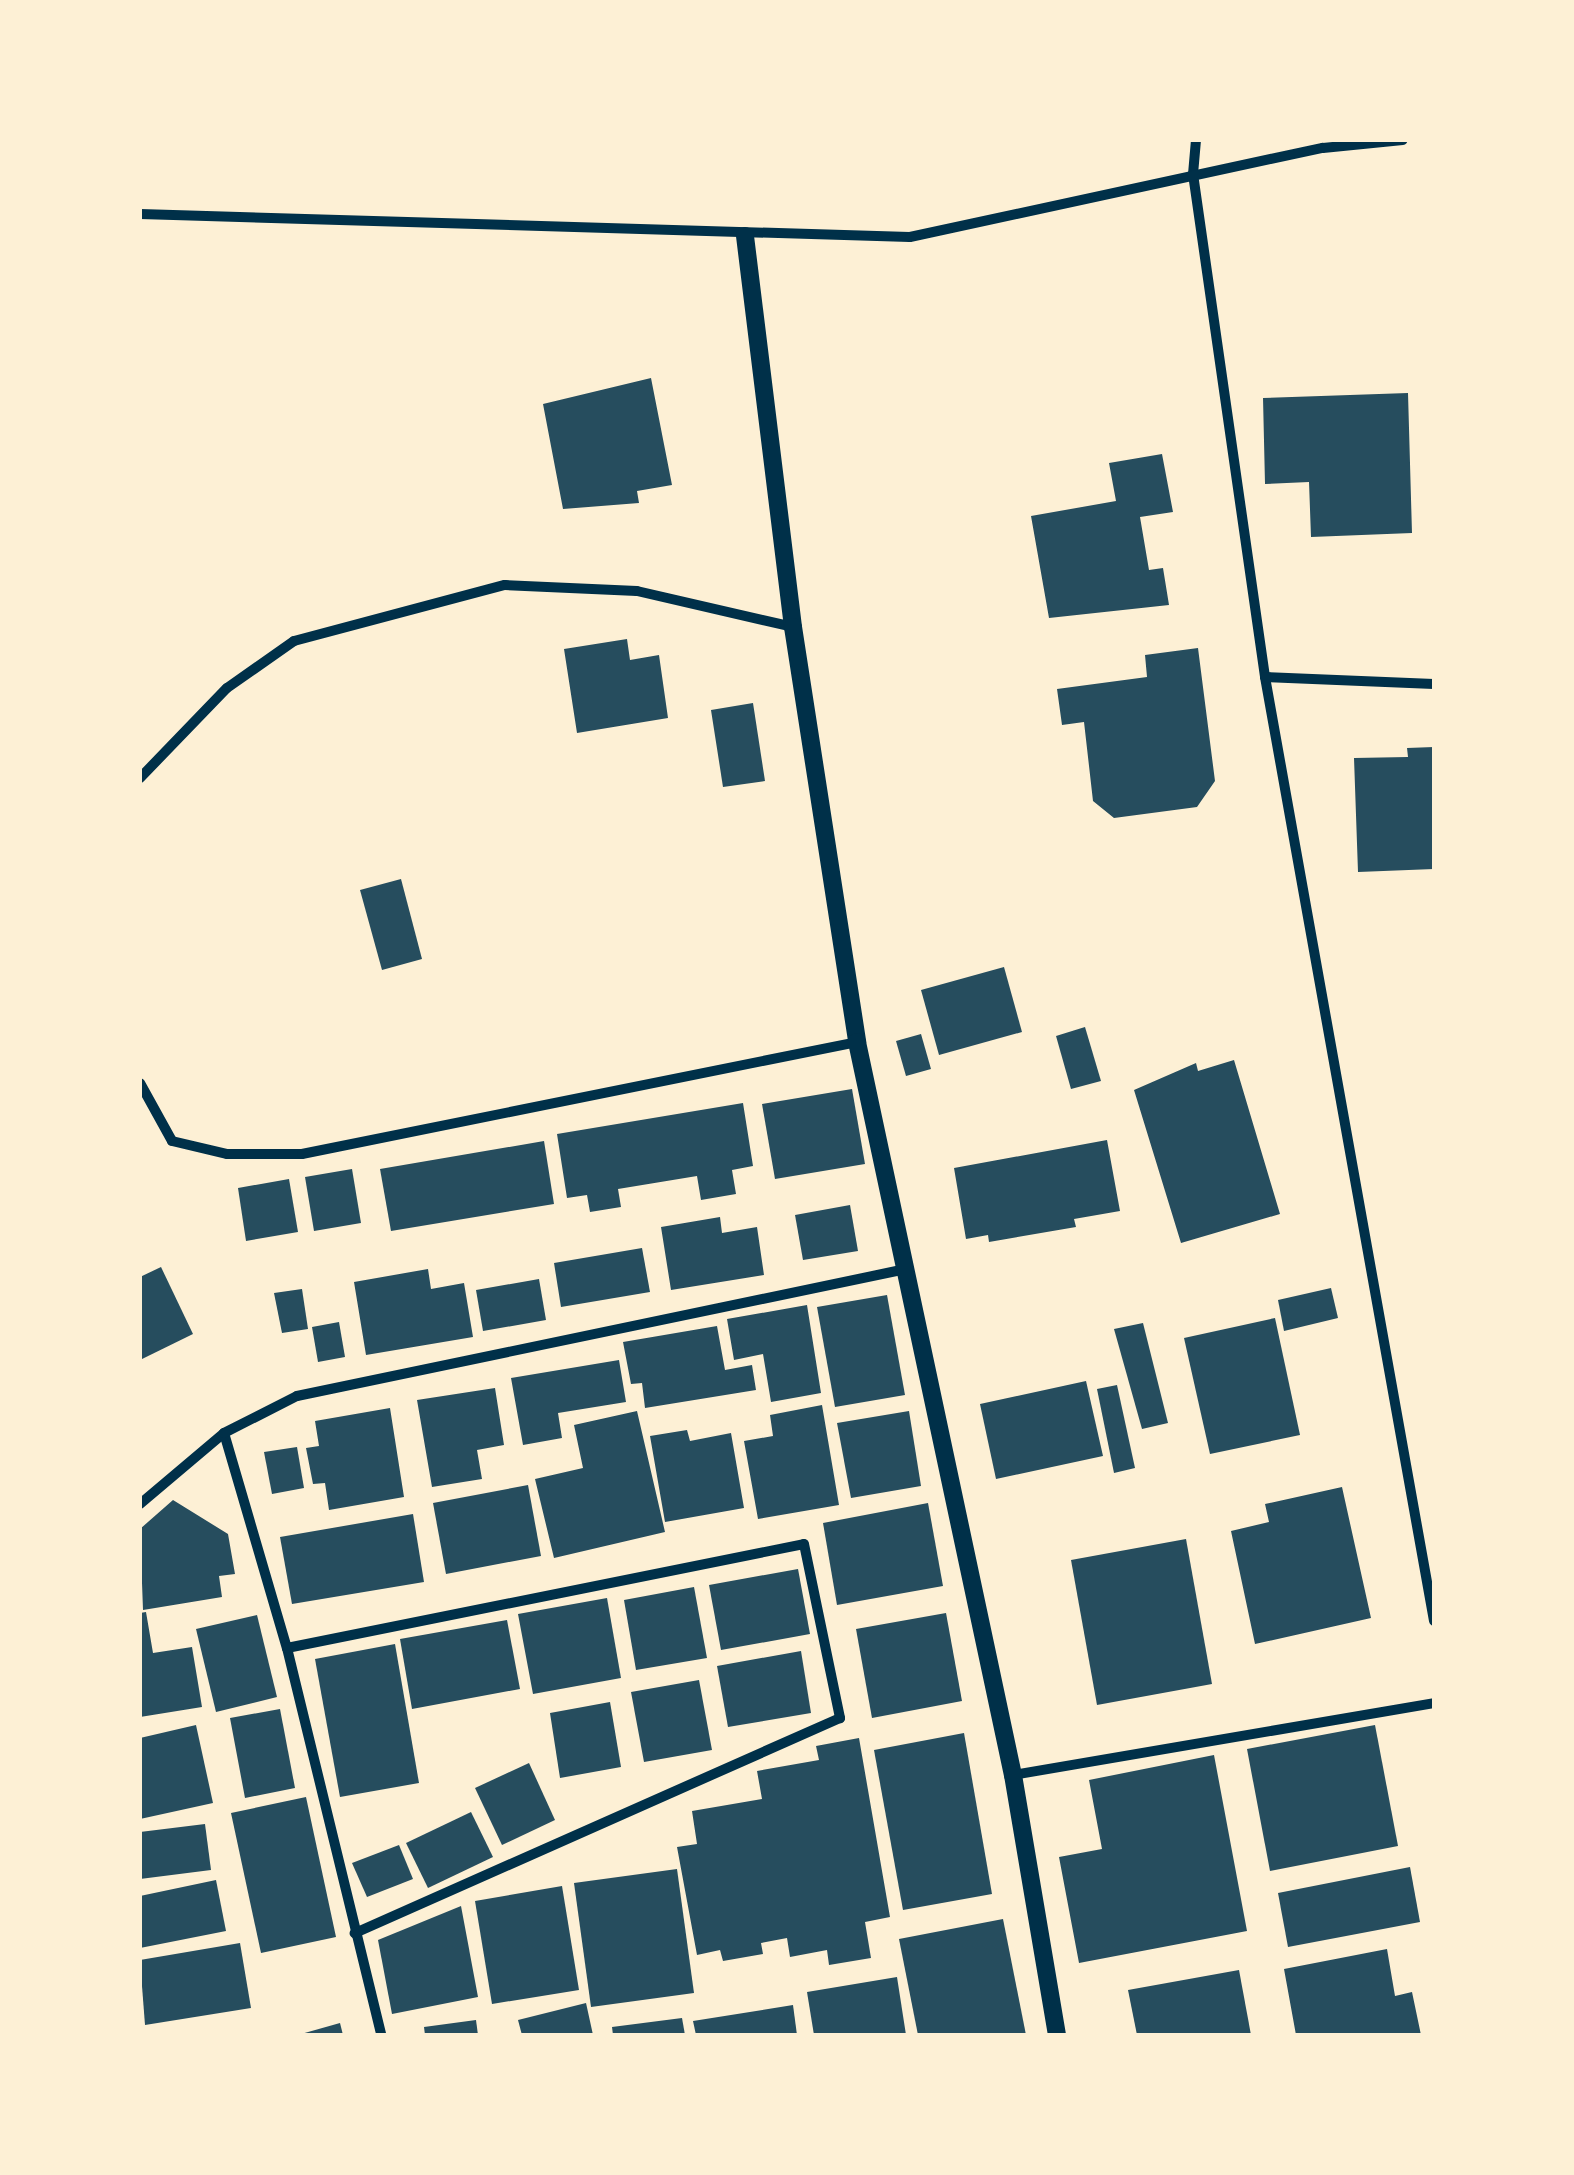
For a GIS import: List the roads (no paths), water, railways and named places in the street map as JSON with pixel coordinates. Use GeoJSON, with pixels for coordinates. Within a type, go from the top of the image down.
{"type":"FeatureCollection","features":[{"type":"Feature","properties":{"kind":"street"},"geometry":{"type":"LineString","coordinates":[[1196,140],[1192,174],[1266,678],[1434,1621]]}},
{"type":"Feature","properties":{"kind":"street"},"geometry":{"type":"LineString","coordinates":[[140,214],[745,236],[910,238],[1192,174],[1403,140]]}},
{"type":"Feature","properties":{"kind":"street"},"geometry":{"type":"LineString","coordinates":[[745,236],[793,627],[857,1042],[1012,1774],[1057,2035]]}},
{"type":"Feature","properties":{"kind":"street"},"geometry":{"type":"LineString","coordinates":[[140,778],[227,688],[294,641],[505,585],[637,591],[793,627]]}},
{"type":"Feature","properties":{"kind":"street"},"geometry":{"type":"LineString","coordinates":[[1266,678],[1434,684]]}},
{"type":"Feature","properties":{"kind":"street"},"geometry":{"type":"LineString","coordinates":[[140,1084],[172,1141],[227,1154],[302,1154],[857,1042]]}},
{"type":"Feature","properties":{"kind":"street"},"geometry":{"type":"LineString","coordinates":[[140,1504],[224,1433],[297,1396],[906,1269]]}},
{"type":"Feature","properties":{"kind":"street"},"geometry":{"type":"LineString","coordinates":[[224,1433],[286,1648],[380,2035]]}},
{"type":"Feature","properties":{"kind":"street"},"geometry":{"type":"LineString","coordinates":[[286,1648],[804,1544],[840,1718],[354,1934]]}},
{"type":"Feature","properties":{"kind":"street"},"geometry":{"type":"LineString","coordinates":[[1012,1774],[1434,1703]]}}]}
